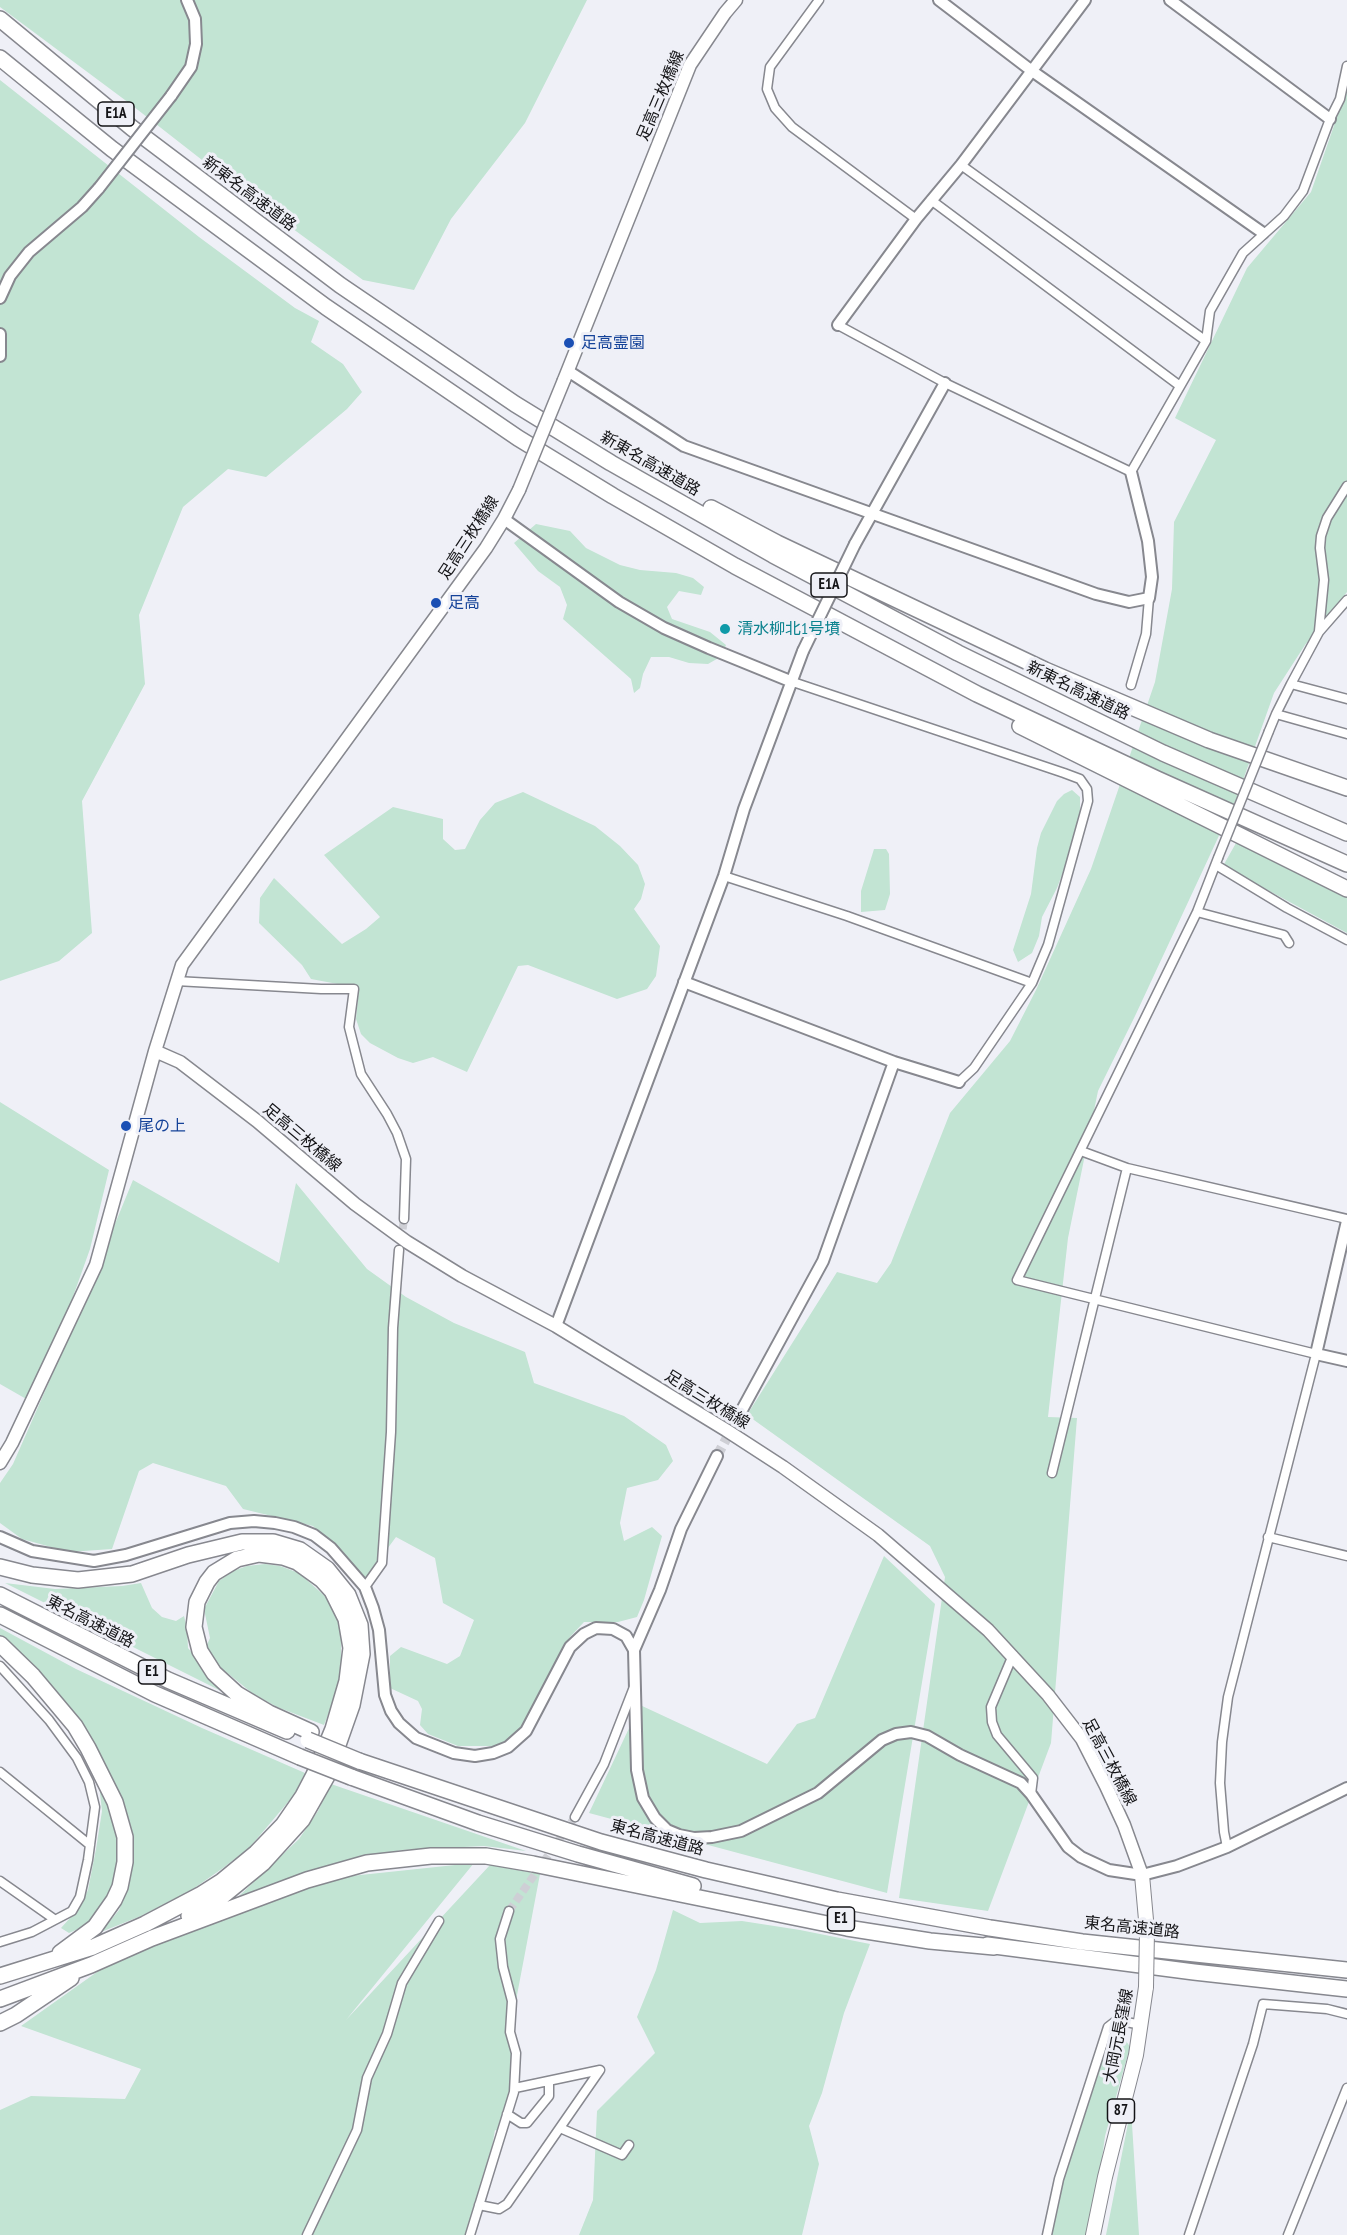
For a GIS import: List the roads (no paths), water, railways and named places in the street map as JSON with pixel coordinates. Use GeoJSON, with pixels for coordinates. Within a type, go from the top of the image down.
{"type":"FeatureCollection","features":[{"type":"Feature","properties":{"kind":"highway","name":"新東名高速道路"},"geometry":{"type":"LineString","coordinates":[[0,19],[132,128],[340,285],[515,404],[611,463],[773,555],[958,653],[1163,753],[1347,833]]}},
{"type":"Feature","properties":{"kind":"highway","name":"E1A"},"geometry":{"type":"LineString","coordinates":[[0,57],[112,149],[218,228],[326,307],[518,438],[735,566],[977,694],[1157,779],[1347,864]]}},
{"type":"Feature","properties":{"kind":"highway"},"geometry":{"type":"LineString","coordinates":[[515,404],[777,543],[1045,670],[1209,740],[1347,788]]}},
{"type":"Feature","properties":{"kind":"highway"},"geometry":{"type":"LineString","coordinates":[[834,620],[916,670],[1020,726],[1347,889]]}},
{"type":"Feature","properties":{"kind":"highway"},"geometry":{"type":"LineString","coordinates":[[0,1567],[32,1575],[78,1580],[132,1574],[188,1555],[242,1542],[273,1542],[300,1550],[327,1569],[348,1595],[360,1625],[362,1654],[352,1705],[327,1776],[302,1820],[263,1863],[219,1899],[152,1938]]}},
{"type":"Feature","properties":{"kind":"highway"},"geometry":{"type":"LineString","coordinates":[[0,1976],[93,1947],[146,1924],[222,1881],[284,1826],[314,1775],[333,1729],[347,1681],[351,1648],[346,1618],[333,1591],[297,1562],[283,1557],[259,1554],[237,1559],[214,1573],[197,1602],[194,1627],[200,1651],[214,1673],[237,1694],[309,1736]]}},
{"type":"Feature","properties":{"kind":"highway","name":"東名高速道路"},"geometry":{"type":"LineString","coordinates":[[0,1595],[168,1680],[238,1712],[309,1736],[530,1820],[601,1842],[706,1870],[884,1909],[990,1928],[1082,1942],[1347,1970]]}},
{"type":"Feature","properties":{"kind":"highway","name":"E1"},"geometry":{"type":"LineString","coordinates":[[0,1615],[155,1694],[351,1777],[534,1840],[710,1890],[849,1921],[994,1947],[1347,1989]]}},
{"type":"Feature","properties":{"kind":"highway"},"geometry":{"type":"LineString","coordinates":[[0,1644],[33,1676],[84,1740],[108,1785],[122,1822],[125,1837],[125,1862],[120,1887],[105,1915],[84,1936],[47,1961]]}},
{"type":"Feature","properties":{"kind":"highway"},"geometry":{"type":"LineString","coordinates":[[0,1999],[91,1965],[152,1938],[334,1871],[396,1858],[451,1855],[486,1857],[595,1875],[847,1928],[930,1941],[994,1947]]}},
{"type":"Feature","properties":{"kind":"highway"},"geometry":{"type":"LineString","coordinates":[[0,2023],[16,2015],[91,1965]]}},
{"type":"Feature","properties":{"kind":"main road","name":"足高三枚橋線"},"geometry":{"type":"LineString","coordinates":[[0,1463],[12,1443],[96,1265],[155,1051],[182,965],[195,944],[426,632],[504,519],[519,490],[690,65],[736,0]]}},
{"type":"Feature","properties":{"kind":"main road","name":"足高三枚橋線"},"geometry":{"type":"LineString","coordinates":[[155,1051],[180,1062],[257,1121],[355,1204],[407,1242],[462,1276],[556,1326],[783,1467],[878,1535],[988,1630],[1048,1695],[1082,1739],[1107,1786],[1142,1875]]}},
{"type":"Feature","properties":{"kind":"main road","name":"大岡元長窪線"},"geometry":{"type":"LineString","coordinates":[[1093,2235],[1141,2025],[1146,1987],[1147,1931],[1142,1875]]}},
{"type":"Feature","properties":{"kind":"street"},"geometry":{"type":"LineString","coordinates":[[0,298],[10,276],[29,252],[82,207],[99,188],[191,67],[196,44],[195,19],[187,0]]}},
{"type":"Feature","properties":{"kind":"street"},"geometry":{"type":"LineString","coordinates":[[819,0],[770,67],[767,89],[774,108],[792,127],[916,219]]}},
{"type":"Feature","properties":{"kind":"street"},"geometry":{"type":"LineString","coordinates":[[939,0],[1032,71],[1263,232]]}},
{"type":"Feature","properties":{"kind":"street"},"geometry":{"type":"LineString","coordinates":[[1085,0],[962,165],[916,219],[838,326],[945,383],[1131,472]]}},
{"type":"Feature","properties":{"kind":"street"},"geometry":{"type":"LineString","coordinates":[[1170,0],[1330,119]]}},
{"type":"Feature","properties":{"kind":"street"},"geometry":{"type":"LineString","coordinates":[[1131,686],[1146,634],[1152,577],[1148,541],[1131,472],[1206,340],[1210,311],[1243,253],[1263,232],[1284,216],[1303,191],[1330,119],[1340,99],[1347,66]]}},
{"type":"Feature","properties":{"kind":"street"},"geometry":{"type":"LineString","coordinates":[[962,165],[1206,340]]}},
{"type":"Feature","properties":{"kind":"street"},"geometry":{"type":"LineString","coordinates":[[931,200],[1180,386]]}},
{"type":"Feature","properties":{"kind":"street"},"geometry":{"type":"LineString","coordinates":[[0,334],[0,356]]}},
{"type":"Feature","properties":{"kind":"street"},"geometry":{"type":"LineString","coordinates":[[566,375],[684,446],[1096,594],[1129,602],[1149,598]]}},
{"type":"Feature","properties":{"kind":"street"},"geometry":{"type":"LineString","coordinates":[[556,1326],[724,876],[744,809],[790,681],[855,544],[945,383]]}},
{"type":"Feature","properties":{"kind":"street"},"geometry":{"type":"LineString","coordinates":[[1318,632],[1324,580],[1320,548],[1321,536],[1327,518],[1347,486]]}},
{"type":"Feature","properties":{"kind":"street"},"geometry":{"type":"LineString","coordinates":[[504,519],[619,602],[664,628],[790,681],[1080,779],[1087,789],[1088,801],[1048,945],[1032,983],[974,1068],[958,1082],[894,1062],[684,982]]}},
{"type":"Feature","properties":{"kind":"street"},"geometry":{"type":"LineString","coordinates":[[1347,600],[1318,632],[1276,714],[1197,912],[1017,1280],[1347,1361]]}},
{"type":"Feature","properties":{"kind":"street"},"geometry":{"type":"LineString","coordinates":[[1291,684],[1347,699]]}},
{"type":"Feature","properties":{"kind":"street"},"geometry":{"type":"LineString","coordinates":[[1276,714],[1347,734]]}},
{"type":"Feature","properties":{"kind":"street"},"geometry":{"type":"LineString","coordinates":[[1217,862],[1287,908],[1347,940]]}},
{"type":"Feature","properties":{"kind":"street"},"geometry":{"type":"LineString","coordinates":[[724,876],[847,916],[1032,983]]}},
{"type":"Feature","properties":{"kind":"street"},"geometry":{"type":"LineString","coordinates":[[1197,912],[1284,935],[1289,943]]}},
{"type":"Feature","properties":{"kind":"street"},"geometry":{"type":"LineString","coordinates":[[176,981],[321,989],[354,988],[349,1027],[361,1074],[387,1114],[397,1133],[406,1159],[404,1219]]}},
{"type":"Feature","properties":{"kind":"street"},"geometry":{"type":"LineString","coordinates":[[737,1419],[823,1261],[894,1062]]}},
{"type":"Feature","properties":{"kind":"street"},"geometry":{"type":"LineString","coordinates":[[1081,1151],[1127,1168],[1347,1220],[1316,1354],[1228,1697],[1221,1742],[1220,1783],[1227,1847]]}},
{"type":"Feature","properties":{"kind":"street"},"geometry":{"type":"LineString","coordinates":[[1052,1473],[1127,1168]]}},
{"type":"Feature","properties":{"kind":"street"},"geometry":{"type":"LineString","coordinates":[[365,1587],[382,1563],[391,1432],[393,1328],[399,1250]]}},
{"type":"Feature","properties":{"kind":"street"},"geometry":{"type":"LineString","coordinates":[[717,1456],[681,1529],[660,1590],[634,1650],[638,1770],[643,1798],[667,1830],[694,1838],[712,1838],[741,1831],[818,1792],[882,1740],[896,1734],[911,1732],[927,1736],[960,1755],[1015,1779],[1031,1794],[1068,1847],[1081,1857],[1109,1870],[1142,1875],[1177,1866],[1227,1847],[1347,1788]]}},
{"type":"Feature","properties":{"kind":"street"},"geometry":{"type":"LineString","coordinates":[[0,1537],[32,1551],[94,1561],[126,1555],[230,1522],[275,1523],[314,1535],[331,1548],[365,1587],[374,1608],[379,1630],[385,1695],[391,1711],[399,1723],[416,1738],[454,1753],[475,1756],[493,1753],[508,1747],[526,1731],[570,1647],[584,1634],[596,1628],[613,1629],[626,1636],[634,1650]]}},
{"type":"Feature","properties":{"kind":"street"},"geometry":{"type":"LineString","coordinates":[[1268,1537],[1347,1556]]}},
{"type":"Feature","properties":{"kind":"street"},"geometry":{"type":"LineString","coordinates":[[1012,1655],[991,1707],[992,1722],[997,1735],[1033,1778],[1031,1794]]}},
{"type":"Feature","properties":{"kind":"street"},"geometry":{"type":"LineString","coordinates":[[0,1666],[49,1720],[77,1758],[89,1782],[95,1807],[80,1898],[72,1911],[32,1932],[0,1942]]}},
{"type":"Feature","properties":{"kind":"street"},"geometry":{"type":"LineString","coordinates":[[575,1817],[604,1764],[634,1687]]}},
{"type":"Feature","properties":{"kind":"street"},"geometry":{"type":"LineString","coordinates":[[0,1772],[90,1845]]}},
{"type":"Feature","properties":{"kind":"street"},"geometry":{"type":"LineString","coordinates":[[0,1881],[54,1919]]}},
{"type":"Feature","properties":{"kind":"street"},"geometry":{"type":"LineString","coordinates":[[470,2235],[515,2088],[516,2053],[510,2032],[512,2001],[503,1967],[500,1939],[509,1911]]}},
{"type":"Feature","properties":{"kind":"street"},"geometry":{"type":"LineString","coordinates":[[308,2235],[357,2130],[367,2078],[387,2034],[402,1983],[439,1921]]}},
{"type":"Feature","properties":{"kind":"street"},"geometry":{"type":"LineString","coordinates":[[1190,2235],[1253,2044],[1263,2004],[1327,2009],[1347,2014]]}},
{"type":"Feature","properties":{"kind":"street"},"geometry":{"type":"LineString","coordinates":[[1047,2235],[1059,2179],[1108,2026],[1117,2020],[1141,2025]]}},
{"type":"Feature","properties":{"kind":"street"},"geometry":{"type":"LineString","coordinates":[[479,2205],[500,2209],[507,2204],[600,2070],[515,2088]]}},
{"type":"Feature","properties":{"kind":"street"},"geometry":{"type":"LineString","coordinates":[[507,2114],[521,2123],[527,2123],[549,2096],[549,2081]]}},
{"type":"Feature","properties":{"kind":"street"},"geometry":{"type":"LineString","coordinates":[[1288,2235],[1347,2088]]}},
{"type":"Feature","properties":{"kind":"street"},"geometry":{"type":"LineString","coordinates":[[560,2128],[622,2155],[629,2145]]}},
{"type":"Feature","properties":{"kind":"tunnel"},"geometry":{"type":"LineString","coordinates":[[401,1241],[404,1219]]}},
{"type":"Feature","properties":{"kind":"tunnel"},"geometry":{"type":"LineString","coordinates":[[717,1456],[737,1419]]}},
{"type":"Feature","properties":{"kind":"tunnel"},"geometry":{"type":"LineString","coordinates":[[509,1911],[575,1817]]}},
{"type":"Feature","properties":{"kind":"place","name":"足高霊園"},"geometry":{"type":"Point","coordinates":[569,343]}},
{"type":"Feature","properties":{"kind":"place","name":"足高"},"geometry":{"type":"Point","coordinates":[436,603]}},
{"type":"Feature","properties":{"kind":"place","name":"清水柳北1号墳"},"geometry":{"type":"Point","coordinates":[725,629]}},
{"type":"Feature","properties":{"kind":"place","name":"尾の上"},"geometry":{"type":"Point","coordinates":[126,1126]}}]}
